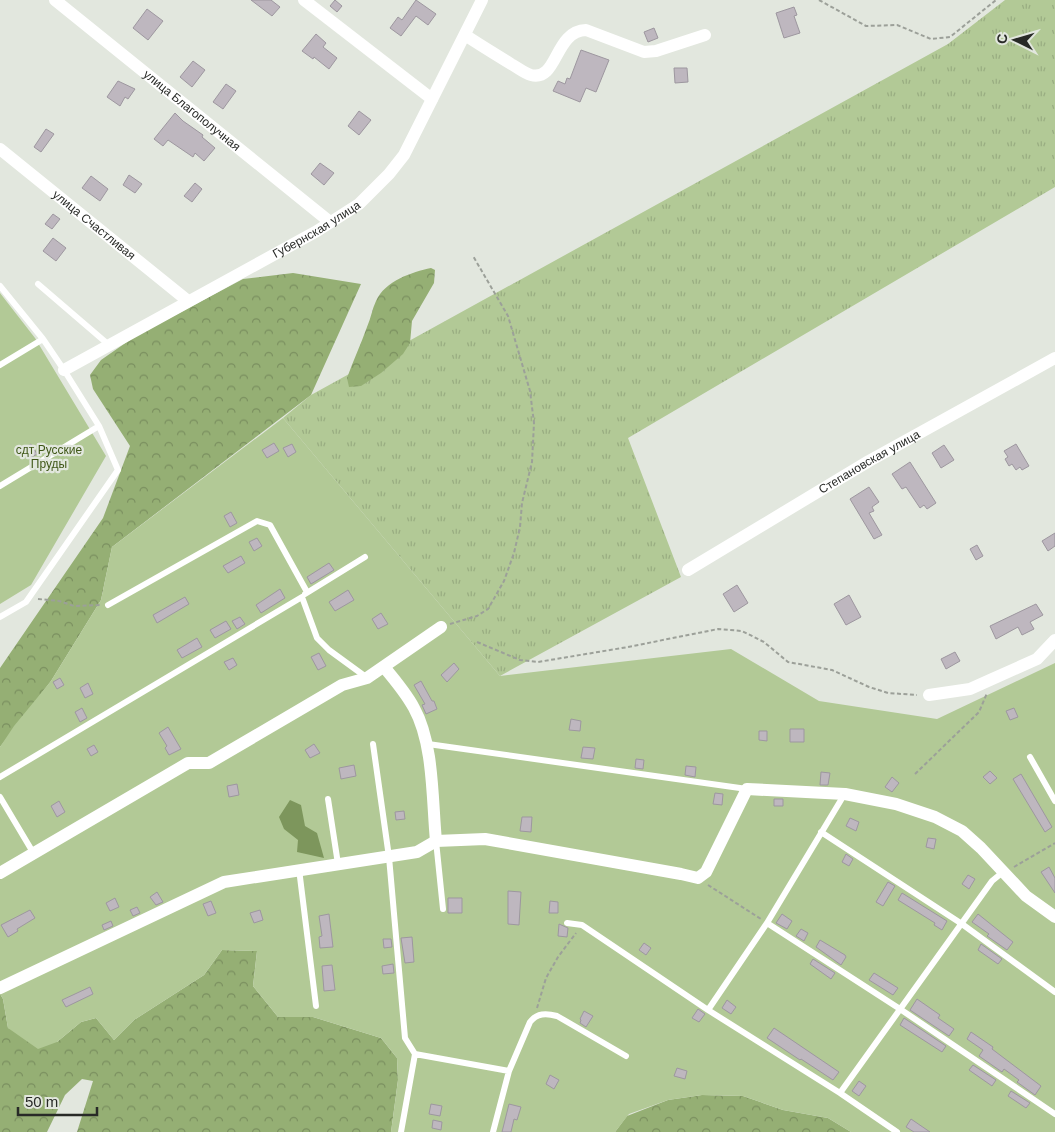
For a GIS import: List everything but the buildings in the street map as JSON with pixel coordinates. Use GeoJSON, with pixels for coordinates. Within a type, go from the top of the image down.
{"type":"FeatureCollection","features":[{"type":"Feature","properties":{"kind":"street","name":"улица Благополучная"},"geometry":{"type":"LineString","coordinates":[[55,0],[330,222]]}},
{"type":"Feature","properties":{"kind":"street"},"geometry":{"type":"LineString","coordinates":[[304,0],[432,99]]}},
{"type":"Feature","properties":{"kind":"street","name":"Губернская улица"},"geometry":{"type":"LineString","coordinates":[[64,370],[110,346],[359,204],[390,174],[404,155],[482,0]]}},
{"type":"Feature","properties":{"kind":"street"},"geometry":{"type":"LineString","coordinates":[[465,35],[526,73],[538,76],[547,71],[570,35],[579,30],[586,30],[644,52],[656,51],[705,35]]}},
{"type":"Feature","properties":{"kind":"street","name":"улица Счастливая"},"geometry":{"type":"LineString","coordinates":[[0,149],[188,301]]}},
{"type":"Feature","properties":{"kind":"street","name":"Степановская улица"},"geometry":{"type":"LineString","coordinates":[[688,570],[869,461],[1055,358]]}},
{"type":"Feature","properties":{"kind":"street"},"geometry":{"type":"LineString","coordinates":[[0,873],[188,763],[209,763],[342,685],[367,678],[440,627]]}},
{"type":"Feature","properties":{"kind":"street"},"geometry":{"type":"LineString","coordinates":[[929,695],[970,689],[1037,659],[1055,640]]}},
{"type":"Feature","properties":{"kind":"street"},"geometry":{"type":"LineString","coordinates":[[384,667],[415,710],[428,744],[436,841]]}},
{"type":"Feature","properties":{"kind":"street"},"geometry":{"type":"LineString","coordinates":[[0,988],[224,882],[417,852],[436,841],[485,839],[698,878],[706,872],[747,790],[844,794],[896,804],[942,820],[962,831],[1026,896],[1055,918]]}},
{"type":"Feature","properties":{"kind":"lane"},"geometry":{"type":"LineString","coordinates":[[38,284],[110,346]]}},
{"type":"Feature","properties":{"kind":"lane"},"geometry":{"type":"LineString","coordinates":[[0,286],[64,370],[99,426],[118,470],[26,602],[0,617]]}},
{"type":"Feature","properties":{"kind":"lane"},"geometry":{"type":"LineString","coordinates":[[0,365],[43,340]]}},
{"type":"Feature","properties":{"kind":"lane"},"geometry":{"type":"LineString","coordinates":[[0,486],[99,426]]}},
{"type":"Feature","properties":{"kind":"lane"},"geometry":{"type":"LineString","coordinates":[[108,605],[257,522],[270,525],[305,594],[317,638],[329,650],[367,678]]}},
{"type":"Feature","properties":{"kind":"lane"},"geometry":{"type":"LineString","coordinates":[[0,777],[365,556]]}},
{"type":"Feature","properties":{"kind":"lane"},"geometry":{"type":"LineString","coordinates":[[373,744],[389,857],[405,1038],[415,1054],[401,1132]]}},
{"type":"Feature","properties":{"kind":"lane"},"geometry":{"type":"LineString","coordinates":[[428,744],[747,790]]}},
{"type":"Feature","properties":{"kind":"lane"},"geometry":{"type":"LineString","coordinates":[[1030,757],[1055,801]]}},
{"type":"Feature","properties":{"kind":"lane"},"geometry":{"type":"LineString","coordinates":[[708,1010],[768,923],[844,794]]}},
{"type":"Feature","properties":{"kind":"lane"},"geometry":{"type":"LineString","coordinates":[[0,797],[34,854]]}},
{"type":"Feature","properties":{"kind":"lane"},"geometry":{"type":"LineString","coordinates":[[328,799],[338,864]]}},
{"type":"Feature","properties":{"kind":"lane"},"geometry":{"type":"LineString","coordinates":[[822,832],[962,924],[1055,992]]}},
{"type":"Feature","properties":{"kind":"lane"},"geometry":{"type":"LineString","coordinates":[[436,841],[443,909]]}},
{"type":"Feature","properties":{"kind":"lane"},"geometry":{"type":"LineString","coordinates":[[299,869],[316,1006]]}},
{"type":"Feature","properties":{"kind":"lane"},"geometry":{"type":"LineString","coordinates":[[840,1093],[992,881],[1003,872]]}},
{"type":"Feature","properties":{"kind":"lane"},"geometry":{"type":"LineString","coordinates":[[567,923],[582,924],[708,1010],[840,1093],[897,1132]]}},
{"type":"Feature","properties":{"kind":"lane"},"geometry":{"type":"LineString","coordinates":[[768,923],[900,1009],[1055,1114]]}},
{"type":"Feature","properties":{"kind":"lane"},"geometry":{"type":"LineString","coordinates":[[493,1132],[509,1071],[530,1022],[534,1017],[548,1014],[557,1016],[626,1056]]}},
{"type":"Feature","properties":{"kind":"lane"},"geometry":{"type":"LineString","coordinates":[[415,1054],[509,1071]]}},
{"type":"Feature","properties":{"kind":"path"},"geometry":{"type":"LineString","coordinates":[[819,0],[866,26],[897,25],[931,39],[950,37],[996,0]]}},
{"type":"Feature","properties":{"kind":"path"},"geometry":{"type":"LineString","coordinates":[[440,627],[478,616],[493,602],[504,581],[514,553],[520,527],[522,503],[532,462],[534,423],[530,391],[508,316],[473,256]]}},
{"type":"Feature","properties":{"kind":"path"},"geometry":{"type":"LineString","coordinates":[[26,602],[41,599],[74,606],[108,605]]}},
{"type":"Feature","properties":{"kind":"path"},"geometry":{"type":"LineString","coordinates":[[477,642],[520,660],[538,662],[718,629],[742,631],[764,642],[788,662],[832,670],[869,687],[888,693],[929,695]]}},
{"type":"Feature","properties":{"kind":"path"},"geometry":{"type":"LineString","coordinates":[[915,774],[979,712],[989,688],[990,680]]}},
{"type":"Feature","properties":{"kind":"path"},"geometry":{"type":"LineString","coordinates":[[1003,872],[1024,863],[1055,843]]}},
{"type":"Feature","properties":{"kind":"path"},"geometry":{"type":"LineString","coordinates":[[698,878],[768,923]]}},
{"type":"Feature","properties":{"kind":"path"},"geometry":{"type":"LineString","coordinates":[[534,1017],[546,978],[558,957],[582,924]]}},
{"type":"Feature","properties":{"kind":"green space"},"geometry":{"type":"Polygon","coordinates":[[[1005,0],[1055,0],[1055,187],[628,438],[681,577],[500,676],[283,418],[311,395],[948,44],[1005,0]]]}},
{"type":"Feature","properties":{"kind":"green space"},"geometry":{"type":"Polygon","coordinates":[[[431,268],[435,270],[434,283],[412,321],[410,343],[403,354],[381,373],[361,386],[349,387],[347,378],[380,294],[400,278],[431,268]]]}},
{"type":"Feature","properties":{"kind":"green space"},"geometry":{"type":"Polygon","coordinates":[[[293,273],[361,284],[311,395],[112,547],[101,600],[51,681],[0,747],[0,668],[103,518],[130,446],[93,389],[90,375],[101,360],[134,337],[243,279],[293,273]]]}},
{"type":"Feature","properties":{"kind":"green space","name":"сдт Русские Пруды"},"geometry":{"type":"Polygon","coordinates":[[[0,293],[35,338],[106,456],[31,585],[0,604],[0,293]]]}},
{"type":"Feature","properties":{"kind":"green space"},"geometry":{"type":"Polygon","coordinates":[[[283,418],[500,676],[731,649],[819,701],[937,719],[1055,663],[1055,1132],[851,1132],[828,1118],[783,1110],[743,1096],[702,1095],[668,1100],[629,1114],[615,1132],[391,1132],[398,1080],[397,1058],[381,1038],[313,1017],[278,1017],[253,986],[257,951],[222,950],[204,975],[134,1020],[114,1040],[96,1018],[81,1022],[57,1042],[38,1049],[8,1028],[3,999],[0,994],[0,747],[14,726],[51,681],[101,600],[112,547],[283,418]]]}},
{"type":"Feature","properties":{"kind":"green space"},"geometry":{"type":"Polygon","coordinates":[[[222,950],[257,951],[253,986],[278,1017],[313,1017],[381,1038],[397,1058],[398,1080],[391,1132],[77,1132],[93,1081],[82,1079],[65,1095],[47,1132],[0,1132],[0,994],[3,999],[8,1028],[57,1042],[81,1022],[96,1018],[114,1040],[134,1020],[204,975],[222,950]]]}},
{"type":"Feature","properties":{"kind":"green space"},"geometry":{"type":"Polygon","coordinates":[[[702,1095],[743,1096],[783,1110],[828,1118],[851,1132],[615,1132],[627,1116],[668,1100],[702,1095]]]}},
{"type":"Feature","properties":{"kind":"shaded area"},"geometry":{"type":"Polygon","coordinates":[[[290,800],[301,805],[305,826],[317,833],[324,858],[297,852],[298,840],[284,829],[279,817],[290,800]]]}}]}
